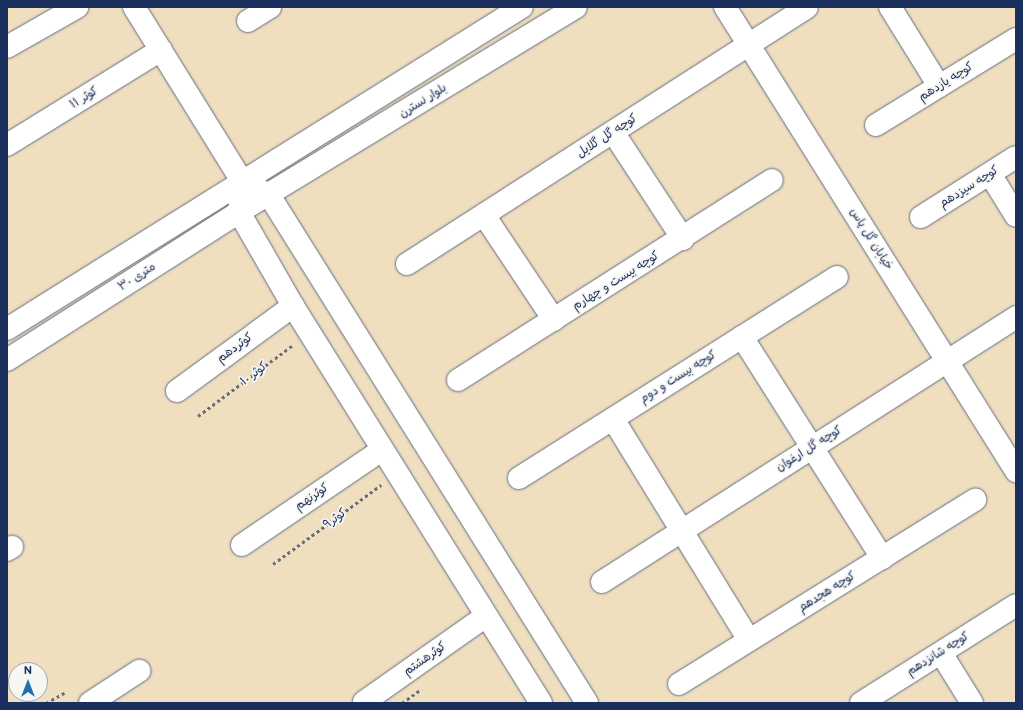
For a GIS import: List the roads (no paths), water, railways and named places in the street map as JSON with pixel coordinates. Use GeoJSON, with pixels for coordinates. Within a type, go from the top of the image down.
{"type":"FeatureCollection","features":[{"type":"Feature","properties":{"kind":"street"},"geometry":{"type":"LineString","coordinates":[[7,47],[77,7]]}},
{"type":"Feature","properties":{"kind":"street"},"geometry":{"type":"LineString","coordinates":[[134,7],[242,182],[269,195],[587,703]]}},
{"type":"Feature","properties":{"kind":"street"},"geometry":{"type":"LineString","coordinates":[[248,21],[270,7]]}},
{"type":"Feature","properties":{"kind":"street"},"geometry":{"type":"LineString","coordinates":[[242,182],[522,7]]}},
{"type":"Feature","properties":{"kind":"street","name":"بلوار نسترن"},"geometry":{"type":"LineString","coordinates":[[269,195],[576,7]]}},
{"type":"Feature","properties":{"kind":"street","name":"خیابان گل یاس"},"geometry":{"type":"LineString","coordinates":[[725,7],[1016,471]]}},
{"type":"Feature","properties":{"kind":"street","name":"کوچه گل گلایل"},"geometry":{"type":"LineString","coordinates":[[407,264],[807,7]]}},
{"type":"Feature","properties":{"kind":"street"},"geometry":{"type":"LineString","coordinates":[[890,7],[939,86]]}},
{"type":"Feature","properties":{"kind":"street","name":"کوچه یازدهم"},"geometry":{"type":"LineString","coordinates":[[876,125],[1016,39]]}},
{"type":"Feature","properties":{"kind":"street","name":"کوثر ۱۱"},"geometry":{"type":"LineString","coordinates":[[7,145],[161,50]]}},
{"type":"Feature","properties":{"kind":"street"},"geometry":{"type":"LineString","coordinates":[[613,132],[683,239]]}},
{"type":"Feature","properties":{"kind":"street","name":"کوچه سیزدهم"},"geometry":{"type":"LineString","coordinates":[[922,217],[1016,157]]}},
{"type":"Feature","properties":{"kind":"street"},"geometry":{"type":"LineString","coordinates":[[990,174],[1016,216]]}},
{"type":"Feature","properties":{"kind":"street","name":"کوچه بیست و چهارم"},"geometry":{"type":"LineString","coordinates":[[458,380],[683,239],[772,180]]}},
{"type":"Feature","properties":{"kind":"street"},"geometry":{"type":"LineString","coordinates":[[242,182],[239,212],[293,306],[541,703]]}},
{"type":"Feature","properties":{"kind":"street","name":"۳۰ متری"},"geometry":{"type":"LineString","coordinates":[[7,329],[242,182]]}},
{"type":"Feature","properties":{"kind":"street","name":"۳۰ متری"},"geometry":{"type":"LineString","coordinates":[[7,360],[239,212],[269,195]]}},
{"type":"Feature","properties":{"kind":"street"},"geometry":{"type":"LineString","coordinates":[[484,215],[554,320]]}},
{"type":"Feature","properties":{"kind":"street","name":"کوچه بیست و دوم"},"geometry":{"type":"LineString","coordinates":[[519,478],[837,277]]}},
{"type":"Feature","properties":{"kind":"street","name":"کوثردهم"},"geometry":{"type":"LineString","coordinates":[[177,391],[293,306]]}},
{"type":"Feature","properties":{"kind":"street","name":"کوچه گل ارغوان"},"geometry":{"type":"LineString","coordinates":[[602,582],[1016,317]]}},
{"type":"Feature","properties":{"kind":"street"},"geometry":{"type":"LineString","coordinates":[[742,337],[882,558]]}},
{"type":"Feature","properties":{"kind":"street"},"geometry":{"type":"LineString","coordinates":[[613,419],[749,640]]}},
{"type":"Feature","properties":{"kind":"street","name":"کوثرنهم"},"geometry":{"type":"LineString","coordinates":[[242,545],[382,450]]}},
{"type":"Feature","properties":{"kind":"street","name":"کوچه هجدهم"},"geometry":{"type":"LineString","coordinates":[[679,684],[975,500]]}},
{"type":"Feature","properties":{"kind":"street","name":"کوچه شانزدهم"},"geometry":{"type":"LineString","coordinates":[[861,703],[1016,606]]}},
{"type":"Feature","properties":{"kind":"street","name":"کوثرهشتم"},"geometry":{"type":"LineString","coordinates":[[364,702],[486,616]]}},
{"type":"Feature","properties":{"kind":"street"},"geometry":{"type":"LineString","coordinates":[[941,653],[972,703]]}},
{"type":"Feature","properties":{"kind":"street"},"geometry":{"type":"LineString","coordinates":[[90,703],[139,671]]}}]}
